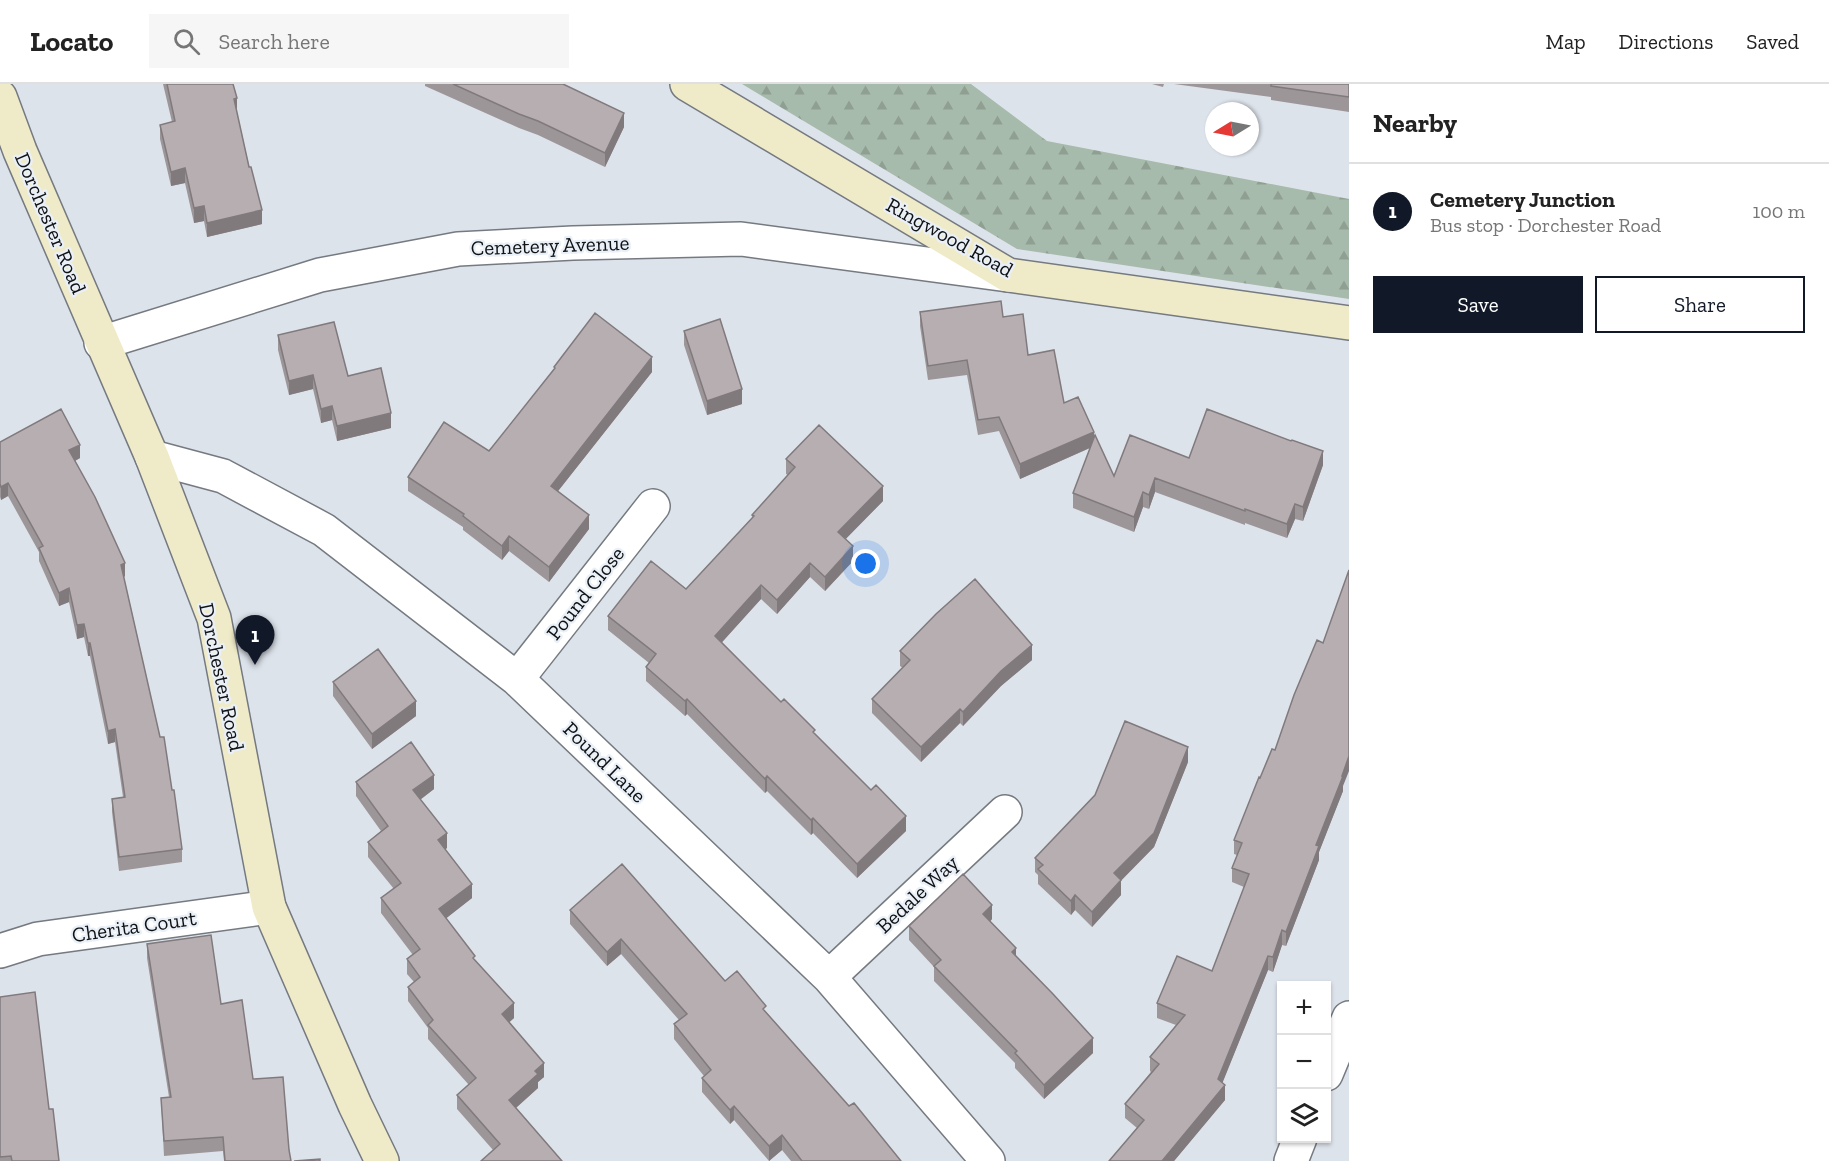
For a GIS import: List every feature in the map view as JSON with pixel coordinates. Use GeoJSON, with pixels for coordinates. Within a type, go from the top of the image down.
{"type":"FeatureCollection","features":[{"type":"Feature","properties":{"kind":"street","name":"Ringwood Road"},"geometry":{"type":"LineString","coordinates":[[687,84],[1008,275],[1349,323]]}},
{"type":"Feature","properties":{"kind":"street","name":"Dorchester Road"},"geometry":{"type":"LineString","coordinates":[[0,98],[20,152],[101,343],[152,456],[214,618],[269,907],[355,1105],[382,1161]]}},
{"type":"Feature","properties":{"kind":"street","name":"Cemetery Avenue"},"geometry":{"type":"LineString","coordinates":[[101,343],[320,275],[458,249],[573,243],[741,239],[1008,275]]}},
{"type":"Feature","properties":{"kind":"street","name":"Pound Lane"},"geometry":{"type":"LineString","coordinates":[[152,456],[223,476],[324,530],[517,679],[829,977],[988,1161]]}},
{"type":"Feature","properties":{"kind":"street","name":"Pound Close"},"geometry":{"type":"LineString","coordinates":[[517,679],[653,506]]}},
{"type":"Feature","properties":{"kind":"street","name":"Bedale Way"},"geometry":{"type":"LineString","coordinates":[[829,977],[1005,812]]}},
{"type":"Feature","properties":{"kind":"street","name":"Cherita Court"},"geometry":{"type":"LineString","coordinates":[[0,951],[38,939],[269,907]]}},
{"type":"Feature","properties":{"kind":"street"},"geometry":{"type":"LineString","coordinates":[[1331,1062],[1349,1018]]}},
{"type":"Feature","properties":{"kind":"street"},"geometry":{"type":"LineString","coordinates":[[1291,1161],[1298,1143]]}},
{"type":"Feature","properties":{"kind":"green space"},"geometry":{"type":"Polygon","coordinates":[[[742,84],[971,84],[1047,141],[1349,199],[1349,299],[1017,249],[742,84]]]}},
{"type":"Feature","properties":{"kind":"building"},"geometry":{"type":"Polygon","coordinates":[[[167,84],[233,84],[237,98],[234,99],[249,167],[251,167],[262,210],[207,223],[204,206],[194,208],[185,168],[171,172],[160,125],[175,121],[167,84]]]}},
{"type":"Feature","properties":{"kind":"building"},"geometry":{"type":"Polygon","coordinates":[[[453,84],[563,84],[624,113],[605,153],[453,84]]]}},
{"type":"Feature","properties":{"kind":"building"},"geometry":{"type":"Polygon","coordinates":[[[1271,84],[1349,84],[1349,97],[1271,86],[1271,84]]]}},
{"type":"Feature","properties":{"kind":"building"},"geometry":{"type":"Polygon","coordinates":[[[1001,301],[1003,317],[1023,314],[1028,355],[1054,350],[1064,403],[1078,397],[1094,432],[1020,464],[999,417],[978,420],[967,360],[928,366],[920,312],[1001,301]]]}},
{"type":"Feature","properties":{"kind":"building"},"geometry":{"type":"Polygon","coordinates":[[[595,313],[652,357],[551,486],[589,515],[549,567],[509,536],[502,546],[463,516],[464,514],[408,477],[444,422],[489,451],[595,313]]]}},
{"type":"Feature","properties":{"kind":"building"},"geometry":{"type":"Polygon","coordinates":[[[720,319],[742,389],[707,401],[684,331],[720,319]]]}},
{"type":"Feature","properties":{"kind":"building"},"geometry":{"type":"Polygon","coordinates":[[[334,322],[348,376],[381,368],[391,413],[337,426],[332,406],[321,409],[313,375],[289,381],[278,335],[334,322]]]}},
{"type":"Feature","properties":{"kind":"building"},"geometry":{"type":"Polygon","coordinates":[[[61,409],[80,445],[69,450],[95,497],[125,563],[121,565],[160,737],[164,737],[182,849],[119,857],[112,799],[125,797],[115,729],[108,731],[84,624],[77,625],[69,588],[59,593],[39,548],[43,546],[8,483],[1,487],[0,484],[0,442],[61,409]]]}},
{"type":"Feature","properties":{"kind":"building"},"geometry":{"type":"Polygon","coordinates":[[[1207,409],[1323,451],[1303,507],[1295,504],[1287,524],[1155,478],[1149,495],[1143,492],[1134,517],[1073,493],[1095,435],[1114,476],[1130,435],[1189,458],[1207,409]]]}},
{"type":"Feature","properties":{"kind":"building"},"geometry":{"type":"Polygon","coordinates":[[[819,425],[883,486],[838,532],[853,546],[825,577],[810,563],[777,600],[761,585],[715,636],[781,702],[784,699],[815,730],[813,732],[871,790],[876,785],[906,816],[857,864],[813,818],[811,820],[767,776],[765,779],[687,699],[685,701],[646,667],[656,654],[608,616],[651,561],[686,589],[754,516],[752,515],[795,467],[786,459],[819,425]]]}},
{"type":"Feature","properties":{"kind":"building"},"geometry":{"type":"Polygon","coordinates":[[[1349,570],[1349,756],[1316,845],[1319,846],[1286,932],[1282,930],[1273,957],[1268,956],[1218,1079],[1225,1085],[1162,1161],[1109,1161],[1144,1120],[1125,1104],[1159,1064],[1150,1057],[1185,1015],[1157,1003],[1177,956],[1212,971],[1249,874],[1232,868],[1242,843],[1234,840],[1259,777],[1272,749],[1275,750],[1294,695],[1317,640],[1323,643],[1349,570]]]}},
{"type":"Feature","properties":{"kind":"building"},"geometry":{"type":"Polygon","coordinates":[[[975,579],[1032,645],[1001,671],[963,712],[960,709],[921,747],[872,699],[910,660],[900,651],[975,579]]]}},
{"type":"Feature","properties":{"kind":"building"},"geometry":{"type":"Polygon","coordinates":[[[378,649],[416,701],[372,734],[333,682],[378,649]]]}},
{"type":"Feature","properties":{"kind":"building"},"geometry":{"type":"Polygon","coordinates":[[[1125,721],[1188,747],[1154,833],[1114,873],[1121,880],[1092,912],[1075,895],[1071,901],[1038,869],[1043,865],[1035,858],[1095,795],[1125,721]]]}},
{"type":"Feature","properties":{"kind":"building"},"geometry":{"type":"Polygon","coordinates":[[[411,742],[434,775],[413,790],[447,833],[438,840],[472,884],[439,909],[475,956],[473,958],[514,1003],[502,1014],[544,1063],[535,1071],[538,1074],[509,1100],[562,1161],[481,1161],[500,1144],[457,1095],[476,1078],[428,1025],[433,1020],[408,987],[420,977],[407,959],[420,949],[381,898],[401,883],[368,842],[388,826],[356,782],[411,742]]]}},
{"type":"Feature","properties":{"kind":"building"},"geometry":{"type":"Polygon","coordinates":[[[622,864],[725,981],[737,971],[766,1006],[763,1009],[849,1106],[854,1103],[901,1161],[802,1161],[782,1135],[769,1146],[734,1106],[730,1110],[702,1078],[711,1070],[674,1024],[687,1014],[621,939],[607,952],[570,910],[622,864]]]}},
{"type":"Feature","properties":{"kind":"building"},"geometry":{"type":"Polygon","coordinates":[[[963,874],[992,905],[983,914],[1016,948],[1012,952],[1093,1038],[1044,1085],[1015,1053],[1017,1051],[934,966],[941,960],[909,926],[963,874]]]}},
{"type":"Feature","properties":{"kind":"building"},"geometry":{"type":"Polygon","coordinates":[[[211,935],[221,1004],[242,1000],[253,1079],[283,1077],[291,1161],[225,1161],[223,1137],[164,1141],[161,1098],[171,1097],[147,944],[211,935]]]}},
{"type":"Feature","properties":{"kind":"building"},"geometry":{"type":"Polygon","coordinates":[[[35,992],[49,1109],[53,1109],[59,1161],[12,1161],[11,1156],[0,1157],[0,997],[35,992]]]}},
{"type":"Feature","properties":{"kind":"building"},"geometry":{"type":"Polygon","coordinates":[[[320,1159],[320,1161],[294,1161],[320,1159]]]}},
{"type":"Feature","properties":{"kind":"place","name":"Cemetery Junction"},"geometry":{"type":"Point","coordinates":[255,665]}}]}
